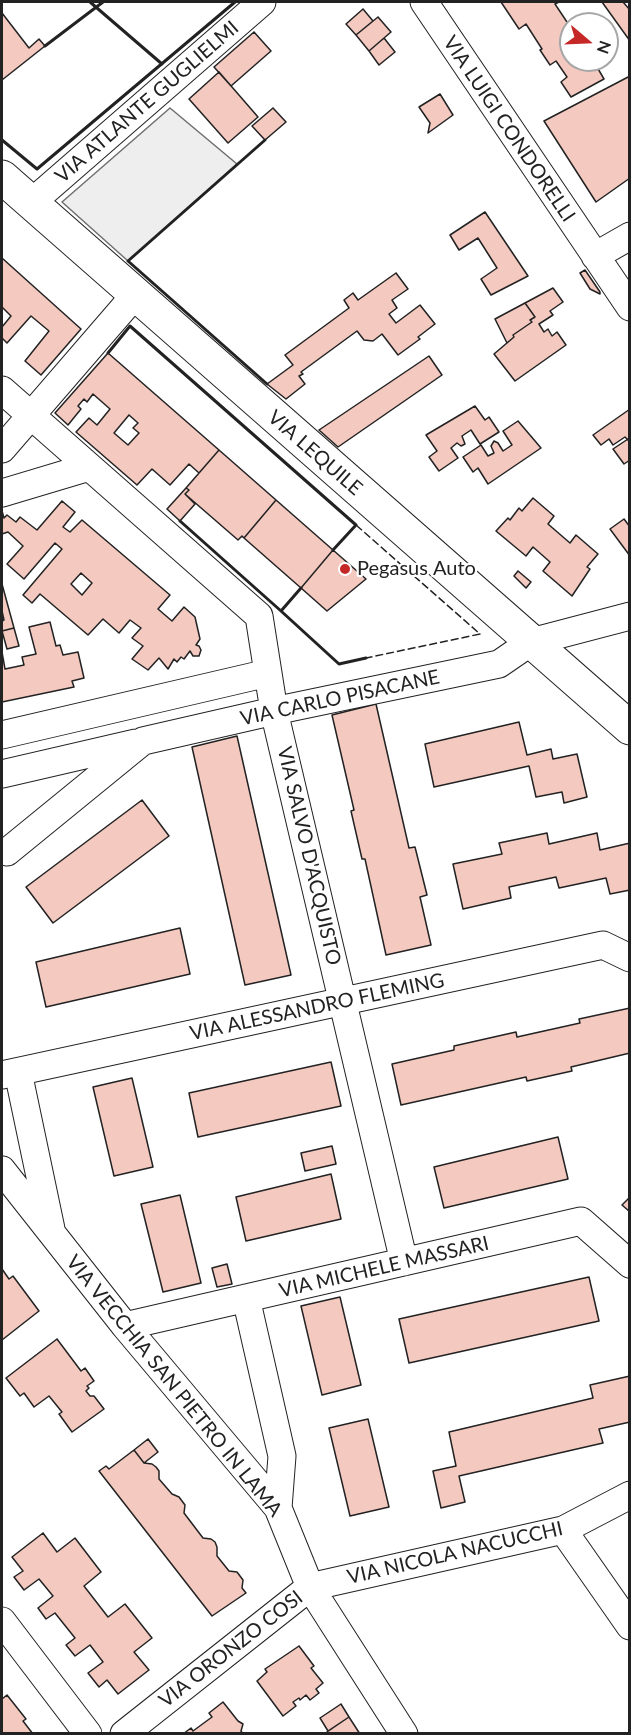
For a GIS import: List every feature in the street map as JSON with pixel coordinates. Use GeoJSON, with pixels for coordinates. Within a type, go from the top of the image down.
{"type":"FeatureCollection","features":[{"type":"Feature","properties":{"kind":"main road","name":"VIA LEQUILE"},"geometry":{"type":"LineString","coordinates":[[2,177],[630,728]]}},
{"type":"Feature","properties":{"kind":"street","name":"VIA ATLANTE GUGLIELMI"},"geometry":{"type":"LineString","coordinates":[[31,203],[262,2]]}},
{"type":"Feature","properties":{"kind":"street","name":"VIA LUIGI CONDORELLI"},"geometry":{"type":"LineString","coordinates":[[424,2],[630,307]]}},
{"type":"Feature","properties":{"kind":"street"},"geometry":{"type":"LineString","coordinates":[[595,256],[630,236]]}},
{"type":"Feature","properties":{"kind":"street"},"geometry":{"type":"LineString","coordinates":[[2,449],[135,295]]}},
{"type":"Feature","properties":{"kind":"street","name":"VIA SALVO D'ACQUISTO"},"geometry":{"type":"LineString","coordinates":[[2,390],[259,616],[274,711],[404,1262]]}},
{"type":"Feature","properties":{"kind":"street"},"geometry":{"type":"LineString","coordinates":[[2,493],[89,467]]}},
{"type":"Feature","properties":{"kind":"street","name":"VIA CARLO PISACANE"},"geometry":{"type":"LineString","coordinates":[[2,774],[274,711],[499,664],[531,642],[630,616]]}},
{"type":"Feature","properties":{"kind":"street","name":"VIA CARLO PISACANE"},"geometry":{"type":"LineString","coordinates":[[2,735],[268,673]]}},
{"type":"Feature","properties":{"kind":"street","name":"VIA CARLO PISACANE"},"geometry":{"type":"LineString","coordinates":[[7,852],[143,741]]}},
{"type":"Feature","properties":{"kind":"street","name":"VIA ALESSANDRO FLEMING"},"geometry":{"type":"LineString","coordinates":[[10,1073],[603,945],[630,958]]}},
{"type":"Feature","properties":{"kind":"street"},"geometry":{"type":"LineString","coordinates":[[10,1073],[53,1235]]}},
{"type":"Feature","properties":{"kind":"street","name":"VIA VECCHIA SAN PIETRO IN LAMA"},"geometry":{"type":"LineString","coordinates":[[2,1170],[125,1326],[278,1508],[310,1587],[404,1734]]}},
{"type":"Feature","properties":{"kind":"street","name":"VIA MICHELE MASSARI"},"geometry":{"type":"LineString","coordinates":[[125,1326],[581,1221],[630,1264]]}},
{"type":"Feature","properties":{"kind":"street"},"geometry":{"type":"LineString","coordinates":[[246,1298],[282,1456],[278,1508]]}},
{"type":"Feature","properties":{"kind":"street","name":"VIA NICOLA NACUCCHI"},"geometry":{"type":"LineString","coordinates":[[310,1587],[563,1530],[630,1495]]}},
{"type":"Feature","properties":{"kind":"street"},"geometry":{"type":"LineString","coordinates":[[563,1530],[630,1626]]}},
{"type":"Feature","properties":{"kind":"street","name":"VIA ORONZO COSI"},"geometry":{"type":"LineString","coordinates":[[124,1734],[310,1587]]}},
{"type":"Feature","properties":{"kind":"street"},"geometry":{"type":"LineString","coordinates":[[2,1622],[88,1734]]}},
{"type":"Feature","properties":{"kind":"shaded area"},"geometry":{"type":"Polygon","coordinates":[[[170,108],[237,164],[128,261],[62,202],[170,108]]]}},
{"type":"Feature","properties":{"kind":"building"},"geometry":{"type":"Polygon","coordinates":[[[501,2],[559,2],[555,4],[560,12],[559,65],[556,61],[550,65],[526,24],[519,29],[501,2]]]}},
{"type":"Feature","properties":{"kind":"building"},"geometry":{"type":"Polygon","coordinates":[[[602,2],[623,2],[630,10],[630,41],[619,26],[619,12],[609,12],[602,2]]]}},
{"type":"Feature","properties":{"kind":"building"},"geometry":{"type":"Polygon","coordinates":[[[363,9],[373,21],[356,35],[346,24],[363,9]]]}},
{"type":"Feature","properties":{"kind":"building"},"geometry":{"type":"Polygon","coordinates":[[[2,13],[29,48],[39,39],[45,46],[2,80],[2,13]]]}},
{"type":"Feature","properties":{"kind":"building"},"geometry":{"type":"Polygon","coordinates":[[[378,17],[391,32],[369,51],[356,35],[378,17]]]}},
{"type":"Feature","properties":{"kind":"building"},"geometry":{"type":"Polygon","coordinates":[[[254,32],[271,51],[231,86],[214,67],[254,32]]]}},
{"type":"Feature","properties":{"kind":"building"},"geometry":{"type":"Polygon","coordinates":[[[384,38],[395,52],[379,65],[369,51],[384,38]]]}},
{"type":"Feature","properties":{"kind":"building"},"geometry":{"type":"Polygon","coordinates":[[[219,72],[258,117],[228,143],[189,99],[219,72]]]}},
{"type":"Feature","properties":{"kind":"building"},"geometry":{"type":"Polygon","coordinates":[[[564,72],[600,72],[604,79],[571,97],[561,82],[567,77],[564,72]]]}},
{"type":"Feature","properties":{"kind":"building"},"geometry":{"type":"Polygon","coordinates":[[[630,76],[630,178],[596,202],[544,121],[630,76]]]}},
{"type":"Feature","properties":{"kind":"building"},"geometry":{"type":"Polygon","coordinates":[[[440,94],[453,115],[428,133],[430,123],[419,107],[440,94]]]}},
{"type":"Feature","properties":{"kind":"building"},"geometry":{"type":"Polygon","coordinates":[[[273,108],[286,122],[265,140],[252,126],[273,108]]]}},
{"type":"Feature","properties":{"kind":"building"},"geometry":{"type":"Polygon","coordinates":[[[485,212],[528,276],[491,295],[481,279],[497,268],[478,238],[459,250],[450,235],[485,212]]]}},
{"type":"Feature","properties":{"kind":"building"},"geometry":{"type":"Polygon","coordinates":[[[2,258],[81,329],[41,375],[25,361],[49,331],[31,316],[7,343],[2,338],[2,327],[11,316],[2,307],[2,258]]]}},
{"type":"Feature","properties":{"kind":"building"},"geometry":{"type":"Polygon","coordinates":[[[585,270],[600,294],[590,289],[580,273],[585,270]]]}},
{"type":"Feature","properties":{"kind":"building"},"geometry":{"type":"Polygon","coordinates":[[[396,273],[408,289],[392,300],[397,308],[389,314],[396,323],[420,305],[435,324],[418,337],[420,339],[398,355],[382,334],[373,341],[364,340],[357,331],[301,372],[303,374],[299,376],[305,384],[286,399],[267,384],[293,365],[285,355],[349,308],[344,300],[353,293],[358,300],[396,273]]]}},
{"type":"Feature","properties":{"kind":"building"},"geometry":{"type":"Polygon","coordinates":[[[553,288],[563,302],[550,311],[553,315],[539,324],[544,332],[548,329],[552,336],[557,332],[566,345],[515,381],[494,354],[514,337],[513,335],[532,322],[530,320],[535,317],[525,303],[553,288]]]}},
{"type":"Feature","properties":{"kind":"building"},"geometry":{"type":"Polygon","coordinates":[[[525,303],[535,317],[507,343],[495,319],[525,303]]]}},
{"type":"Feature","properties":{"kind":"building"},"geometry":{"type":"Polygon","coordinates":[[[108,353],[219,450],[199,473],[189,464],[170,485],[152,469],[137,485],[76,432],[89,418],[97,425],[110,409],[93,394],[87,402],[84,399],[78,406],[81,409],[68,425],[55,413],[108,353]],[[129,415],[114,433],[128,445],[139,433],[133,428],[138,423],[129,415]]]}},
{"type":"Feature","properties":{"kind":"building"},"geometry":{"type":"Polygon","coordinates":[[[429,356],[442,375],[338,447],[319,430],[429,356]]]}},
{"type":"Feature","properties":{"kind":"building"},"geometry":{"type":"Polygon","coordinates":[[[475,406],[485,420],[489,417],[499,432],[480,444],[471,430],[462,436],[465,444],[461,446],[457,443],[451,448],[458,458],[439,471],[429,457],[437,451],[426,435],[475,406]]]}},
{"type":"Feature","properties":{"kind":"building"},"geometry":{"type":"Polygon","coordinates":[[[630,409],[630,442],[625,437],[613,445],[609,439],[601,445],[593,435],[630,409]]]}},
{"type":"Feature","properties":{"kind":"building"},"geometry":{"type":"Polygon","coordinates":[[[518,421],[541,448],[488,484],[478,468],[473,472],[463,457],[481,445],[488,456],[494,453],[491,446],[494,441],[503,451],[512,445],[503,431],[518,421]]]}},
{"type":"Feature","properties":{"kind":"building"},"geometry":{"type":"Polygon","coordinates":[[[628,439],[630,460],[624,464],[613,449],[628,439]]]}},
{"type":"Feature","properties":{"kind":"building"},"geometry":{"type":"Polygon","coordinates":[[[219,450],[276,500],[244,538],[242,536],[238,540],[185,494],[189,490],[186,488],[219,450]]]}},
{"type":"Feature","properties":{"kind":"building"},"geometry":{"type":"Polygon","coordinates":[[[186,488],[189,490],[185,494],[195,504],[180,521],[167,509],[186,488]]]}},
{"type":"Feature","properties":{"kind":"building"},"geometry":{"type":"Polygon","coordinates":[[[533,498],[554,516],[548,524],[570,543],[576,535],[598,554],[587,567],[590,569],[572,596],[543,571],[550,562],[533,547],[526,556],[496,531],[508,518],[510,520],[519,508],[522,511],[533,498]]]}},
{"type":"Feature","properties":{"kind":"building"},"geometry":{"type":"Polygon","coordinates":[[[276,500],[333,550],[301,588],[244,538],[276,500]]]}},
{"type":"Feature","properties":{"kind":"building"},"geometry":{"type":"Polygon","coordinates":[[[62,501],[75,512],[63,527],[70,532],[82,520],[170,595],[158,609],[172,621],[184,607],[195,617],[200,639],[196,645],[201,650],[199,656],[193,656],[190,651],[184,659],[181,657],[177,662],[174,659],[168,669],[159,658],[148,670],[132,659],[143,646],[132,638],[141,628],[130,620],[119,633],[103,619],[88,635],[40,594],[32,603],[23,595],[62,549],[55,543],[24,579],[7,564],[23,546],[8,532],[2,534],[2,511],[4,518],[7,515],[16,522],[20,517],[37,530],[62,501]],[[81,573],[71,584],[82,595],[92,583],[81,573]]]}},
{"type":"Feature","properties":{"kind":"building"},"geometry":{"type":"Polygon","coordinates":[[[624,519],[630,527],[630,556],[610,529],[624,519]]]}},
{"type":"Feature","properties":{"kind":"building"},"geometry":{"type":"Polygon","coordinates":[[[333,550],[366,579],[327,611],[301,588],[333,550]]]}},
{"type":"Feature","properties":{"kind":"building"},"geometry":{"type":"Polygon","coordinates":[[[518,571],[531,582],[526,588],[514,576],[518,571]]]}},
{"type":"Feature","properties":{"kind":"building"},"geometry":{"type":"Polygon","coordinates":[[[2,584],[14,628],[2,631],[4,620],[2,584]]]}},
{"type":"Feature","properties":{"kind":"building"},"geometry":{"type":"Polygon","coordinates":[[[50,622],[56,646],[60,645],[63,655],[78,652],[84,678],[72,681],[74,687],[2,702],[2,652],[5,669],[24,665],[22,657],[36,654],[29,627],[50,622]]]}},
{"type":"Feature","properties":{"kind":"building"},"geometry":{"type":"Polygon","coordinates":[[[14,628],[19,646],[7,649],[2,631],[14,628]]]}},
{"type":"Feature","properties":{"kind":"building"},"geometry":{"type":"Polygon","coordinates":[[[376,704],[409,848],[415,847],[427,895],[420,897],[431,945],[386,955],[365,859],[362,859],[351,811],[354,810],[332,715],[376,704]]]}},
{"type":"Feature","properties":{"kind":"building"},"geometry":{"type":"Polygon","coordinates":[[[519,722],[527,755],[551,749],[553,759],[577,754],[587,797],[564,803],[562,792],[536,797],[529,766],[434,787],[425,744],[519,722]]]}},
{"type":"Feature","properties":{"kind":"building"},"geometry":{"type":"Polygon","coordinates":[[[237,736],[291,975],[245,985],[192,747],[237,736]]]}},
{"type":"Feature","properties":{"kind":"building"},"geometry":{"type":"Polygon","coordinates":[[[142,800],[169,836],[53,923],[26,887],[142,800]]]}},
{"type":"Feature","properties":{"kind":"building"},"geometry":{"type":"Polygon","coordinates":[[[547,833],[549,844],[597,833],[600,850],[630,843],[630,890],[610,894],[606,878],[559,888],[556,877],[509,887],[511,898],[463,909],[453,864],[502,854],[499,843],[547,833]]]}},
{"type":"Feature","properties":{"kind":"building"},"geometry":{"type":"Polygon","coordinates":[[[180,928],[190,974],[46,1007],[36,962],[180,928]]]}},
{"type":"Feature","properties":{"kind":"building"},"geometry":{"type":"Polygon","coordinates":[[[630,1008],[630,1053],[571,1067],[572,1071],[527,1081],[526,1077],[401,1105],[392,1064],[454,1050],[454,1046],[516,1032],[517,1037],[580,1023],[579,1019],[630,1008]]]}},
{"type":"Feature","properties":{"kind":"building"},"geometry":{"type":"Polygon","coordinates":[[[331,1062],[341,1106],[198,1137],[189,1093],[331,1062]]]}},
{"type":"Feature","properties":{"kind":"building"},"geometry":{"type":"Polygon","coordinates":[[[132,1078],[153,1167],[114,1176],[93,1087],[132,1078]]]}},
{"type":"Feature","properties":{"kind":"building"},"geometry":{"type":"Polygon","coordinates":[[[558,1137],[568,1179],[444,1208],[434,1167],[558,1137]]]}},
{"type":"Feature","properties":{"kind":"building"},"geometry":{"type":"Polygon","coordinates":[[[332,1146],[336,1164],[305,1171],[301,1153],[332,1146]]]}},
{"type":"Feature","properties":{"kind":"building"},"geometry":{"type":"Polygon","coordinates":[[[331,1174],[341,1219],[246,1241],[236,1197],[331,1174]]]}},
{"type":"Feature","properties":{"kind":"building"},"geometry":{"type":"Polygon","coordinates":[[[180,1195],[201,1283],[163,1292],[141,1204],[180,1195]]]}},
{"type":"Feature","properties":{"kind":"building"},"geometry":{"type":"Polygon","coordinates":[[[630,1197],[630,1212],[622,1205],[630,1197]]]}},
{"type":"Feature","properties":{"kind":"building"},"geometry":{"type":"Polygon","coordinates":[[[227,1264],[232,1284],[217,1287],[212,1268],[227,1264]]]}},
{"type":"Feature","properties":{"kind":"building"},"geometry":{"type":"Polygon","coordinates":[[[2,1269],[9,1279],[13,1276],[39,1311],[2,1340],[2,1269]]]}},
{"type":"Feature","properties":{"kind":"building"},"geometry":{"type":"Polygon","coordinates":[[[589,1277],[599,1321],[409,1363],[399,1319],[589,1277]]]}},
{"type":"Feature","properties":{"kind":"building"},"geometry":{"type":"Polygon","coordinates":[[[340,1297],[361,1385],[322,1395],[301,1306],[340,1297]]]}},
{"type":"Feature","properties":{"kind":"building"},"geometry":{"type":"Polygon","coordinates":[[[57,1339],[81,1371],[85,1368],[94,1381],[87,1386],[89,1388],[86,1391],[90,1396],[94,1396],[104,1409],[72,1432],[59,1414],[62,1412],[49,1396],[34,1407],[24,1393],[20,1396],[6,1378],[57,1339]]]}},
{"type":"Feature","properties":{"kind":"building"},"geometry":{"type":"Polygon","coordinates":[[[630,1376],[630,1422],[599,1429],[603,1443],[459,1476],[465,1502],[441,1508],[433,1471],[456,1466],[449,1432],[593,1398],[590,1385],[630,1376]]]}},
{"type":"Feature","properties":{"kind":"building"},"geometry":{"type":"Polygon","coordinates":[[[368,1419],[389,1507],[350,1516],[329,1428],[368,1419]]]}},
{"type":"Feature","properties":{"kind":"building"},"geometry":{"type":"Polygon","coordinates":[[[148,1439],[158,1452],[144,1463],[134,1450],[148,1439]]]}},
{"type":"Feature","properties":{"kind":"building"},"geometry":{"type":"Polygon","coordinates":[[[134,1450],[144,1463],[156,1467],[159,1471],[159,1479],[185,1505],[184,1513],[203,1538],[215,1542],[217,1556],[229,1571],[237,1572],[243,1580],[242,1588],[246,1593],[212,1616],[99,1471],[106,1466],[109,1469],[134,1450]]]}},
{"type":"Feature","properties":{"kind":"building"},"geometry":{"type":"Polygon","coordinates":[[[43,1533],[57,1552],[75,1538],[101,1572],[84,1586],[108,1617],[125,1604],[152,1638],[134,1652],[149,1670],[118,1694],[107,1680],[99,1687],[88,1673],[103,1662],[90,1645],[75,1656],[66,1645],[75,1638],[55,1613],[46,1619],[38,1608],[53,1596],[39,1579],[24,1590],[14,1577],[23,1571],[12,1557],[43,1533]]]}},
{"type":"Feature","properties":{"kind":"building"},"geometry":{"type":"Polygon","coordinates":[[[299,1646],[314,1666],[311,1668],[323,1683],[316,1689],[319,1693],[310,1700],[306,1695],[300,1700],[299,1698],[293,1702],[296,1706],[283,1716],[257,1681],[267,1672],[265,1669],[299,1646]]]}},
{"type":"Feature","properties":{"kind":"building"},"geometry":{"type":"Polygon","coordinates":[[[7,1695],[26,1719],[23,1721],[33,1734],[2,1734],[2,1699],[7,1695]]]}},
{"type":"Feature","properties":{"kind":"building"},"geometry":{"type":"Polygon","coordinates":[[[223,1702],[243,1724],[241,1731],[243,1734],[183,1734],[191,1728],[193,1731],[212,1717],[209,1713],[223,1702]]]}},
{"type":"Feature","properties":{"kind":"building"},"geometry":{"type":"Polygon","coordinates":[[[341,1704],[349,1717],[328,1731],[320,1718],[341,1704]]]}},
{"type":"Feature","properties":{"kind":"building"},"geometry":{"type":"Polygon","coordinates":[[[349,1717],[360,1734],[324,1734],[349,1717]]]}},
{"type":"Feature","properties":{"kind":"fence"},"geometry":{"type":"LineString","coordinates":[[356,525],[480,634],[366,658]]}},
{"type":"Feature","properties":{"kind":"wall"},"geometry":{"type":"LineString","coordinates":[[90,2],[162,64]]}},
{"type":"Feature","properties":{"kind":"wall"},"geometry":{"type":"LineString","coordinates":[[45,46],[103,2]]}},
{"type":"Feature","properties":{"kind":"wall"},"geometry":{"type":"LineString","coordinates":[[2,140],[37,169],[235,2]]}},
{"type":"Feature","properties":{"kind":"wall"},"geometry":{"type":"LineString","coordinates":[[265,140],[128,261],[267,384]]}},
{"type":"Feature","properties":{"kind":"wall"},"geometry":{"type":"LineString","coordinates":[[108,353],[130,326],[356,525],[333,550]]}},
{"type":"Feature","properties":{"kind":"wall"},"geometry":{"type":"LineString","coordinates":[[180,521],[281,611]]}},
{"type":"Feature","properties":{"kind":"wall"},"geometry":{"type":"LineString","coordinates":[[301,588],[281,611],[339,664],[366,658]]}},
{"type":"Feature","properties":{"kind":"place","name":"Pegasus Auto"},"geometry":{"type":"Point","coordinates":[345,569]}}]}
